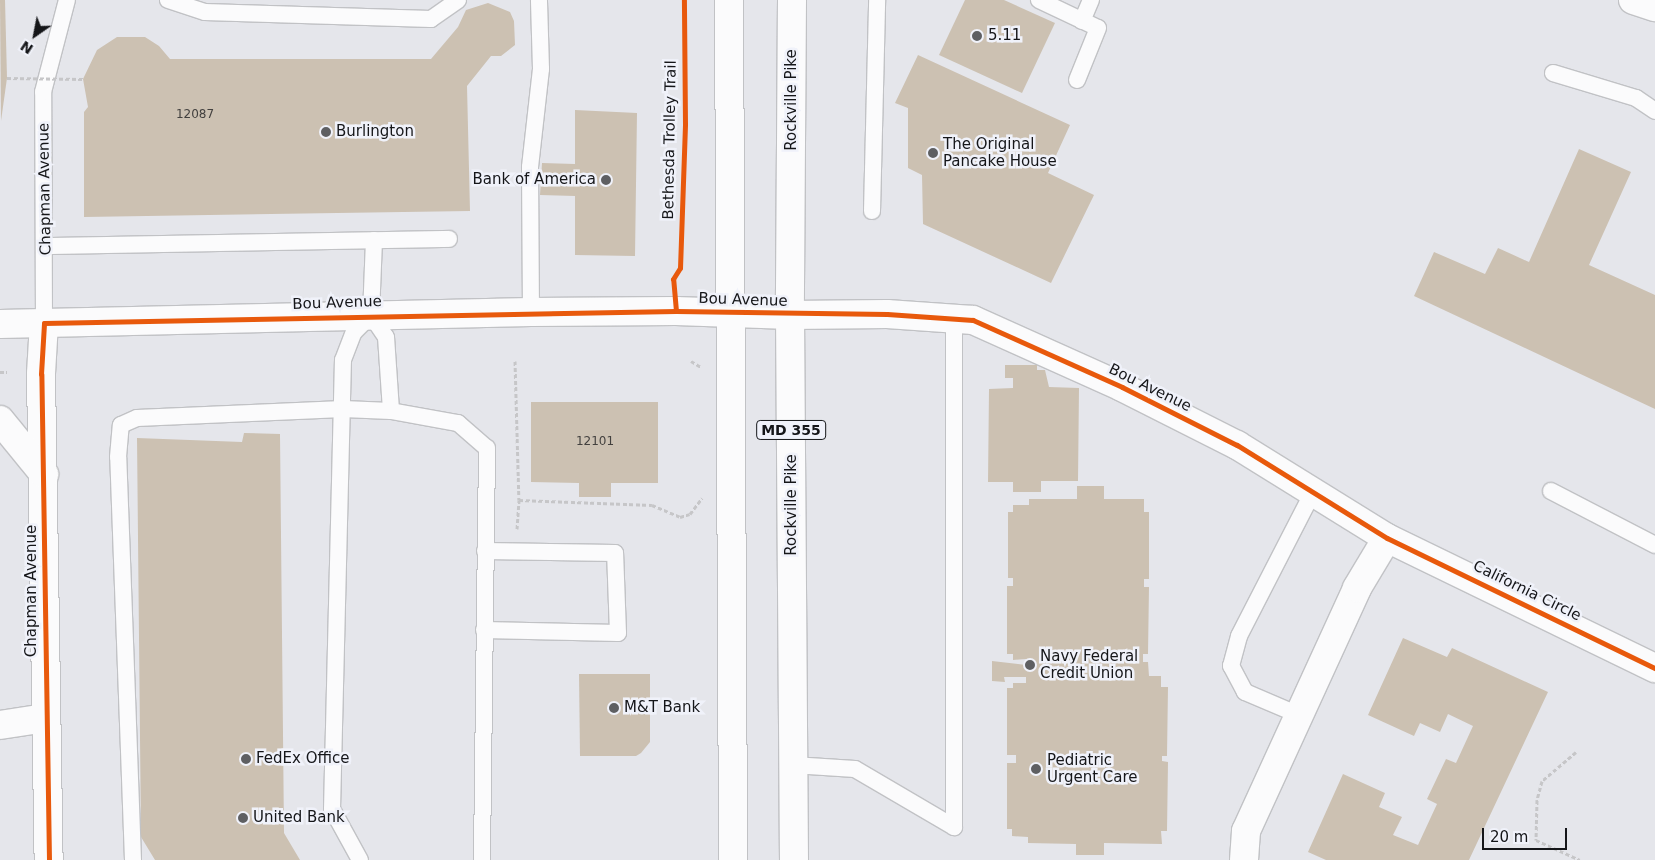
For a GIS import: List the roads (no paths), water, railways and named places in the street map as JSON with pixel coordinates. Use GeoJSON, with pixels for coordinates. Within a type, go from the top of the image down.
{"type":"FeatureCollection","features":[{"type":"Feature","properties":{"kind":"street"},"geometry":{"type":"LineString","coordinates":[[730,0],[729,312],[732,860]]}},
{"type":"Feature","properties":{"kind":"street","name":"Rockville Pike"},"geometry":{"type":"LineString","coordinates":[[792,0],[790,315],[794,860]]}},
{"type":"Feature","properties":{"kind":"street"},"geometry":{"type":"LineString","coordinates":[[1633,0],[1655,7]]}},
{"type":"Feature","properties":{"kind":"street","name":"Bou Avenue"},"geometry":{"type":"LineString","coordinates":[[0,324],[371,314],[531,312],[729,312],[790,315],[954,316],[973,320],[1149,400],[1237,445],[1387,538]]}},
{"type":"Feature","properties":{"kind":"street","name":"Chapman Avenue"},"geometry":{"type":"LineString","coordinates":[[44,323],[41,374],[44,474],[45,718],[49,860]]}},
{"type":"Feature","properties":{"kind":"street"},"geometry":{"type":"LineString","coordinates":[[0,420],[44,474]]}},
{"type":"Feature","properties":{"kind":"street"},"geometry":{"type":"LineString","coordinates":[[1244,860],[1246,831],[1357,588],[1387,538]]}},
{"type":"Feature","properties":{"kind":"street","name":"California Circle"},"geometry":{"type":"LineString","coordinates":[[1387,538],[1655,668]]}},
{"type":"Feature","properties":{"kind":"street"},"geometry":{"type":"LineString","coordinates":[[0,725],[45,718]]}},
{"type":"Feature","properties":{"kind":"lane","name":"Chapman Avenue"},"geometry":{"type":"LineString","coordinates":[[44,323],[43,92],[66,0]]}},
{"type":"Feature","properties":{"kind":"lane"},"geometry":{"type":"LineString","coordinates":[[168,0],[205,12],[431,19],[458,0]]}},
{"type":"Feature","properties":{"kind":"lane"},"geometry":{"type":"LineString","coordinates":[[531,312],[530,167],[540,69],[539,0]]}},
{"type":"Feature","properties":{"kind":"lane"},"geometry":{"type":"LineString","coordinates":[[872,211],[878,0]]}},
{"type":"Feature","properties":{"kind":"lane"},"geometry":{"type":"LineString","coordinates":[[1039,0],[1098,28],[1077,80]]}},
{"type":"Feature","properties":{"kind":"lane"},"geometry":{"type":"LineString","coordinates":[[1082,20],[1091,0]]}},
{"type":"Feature","properties":{"kind":"lane"},"geometry":{"type":"LineString","coordinates":[[1553,73],[1636,98],[1655,111]]}},
{"type":"Feature","properties":{"kind":"lane"},"geometry":{"type":"LineString","coordinates":[[45,246],[449,238]]}},
{"type":"Feature","properties":{"kind":"lane"},"geometry":{"type":"LineString","coordinates":[[374,240],[371,314],[386,337],[391,411]]}},
{"type":"Feature","properties":{"kind":"lane"},"geometry":{"type":"LineString","coordinates":[[360,860],[332,809],[343,360],[354,332],[371,314]]}},
{"type":"Feature","properties":{"kind":"lane"},"geometry":{"type":"LineString","coordinates":[[793,765],[855,769],[954,826],[954,316]]}},
{"type":"Feature","properties":{"kind":"lane"},"geometry":{"type":"LineString","coordinates":[[133,860],[118,457],[120,425],[137,418],[343,409],[391,411],[458,423],[486,448],[482,860]]}},
{"type":"Feature","properties":{"kind":"lane"},"geometry":{"type":"LineString","coordinates":[[1551,491],[1655,545]]}},
{"type":"Feature","properties":{"kind":"lane"},"geometry":{"type":"LineString","coordinates":[[1300,714],[1245,692],[1231,666],[1239,636],[1313,492]]}},
{"type":"Feature","properties":{"kind":"lane"},"geometry":{"type":"LineString","coordinates":[[484,630],[618,633],[615,553],[485,552]]}},
{"type":"Feature","properties":{"kind":"place","name":"5.11"},"geometry":{"type":"Point","coordinates":[977,36]}},
{"type":"Feature","properties":{"kind":"place","name":"Burlington"},"geometry":{"type":"Point","coordinates":[326,132]}},
{"type":"Feature","properties":{"kind":"place","name":"The Original Pancake House"},"geometry":{"type":"Point","coordinates":[933,153]}},
{"type":"Feature","properties":{"kind":"place","name":"Bank of America"},"geometry":{"type":"Point","coordinates":[606,180]}},
{"type":"Feature","properties":{"kind":"place","name":"Navy Federal Credit Union"},"geometry":{"type":"Point","coordinates":[1030,665]}},
{"type":"Feature","properties":{"kind":"place","name":"M&T Bank"},"geometry":{"type":"Point","coordinates":[614,708]}},
{"type":"Feature","properties":{"kind":"place","name":"FedEx Office"},"geometry":{"type":"Point","coordinates":[246,759]}},
{"type":"Feature","properties":{"kind":"place","name":"Pediatric Urgent Care"},"geometry":{"type":"Point","coordinates":[1036,769]}},
{"type":"Feature","properties":{"kind":"place","name":"United Bank"},"geometry":{"type":"Point","coordinates":[243,818]}}]}
